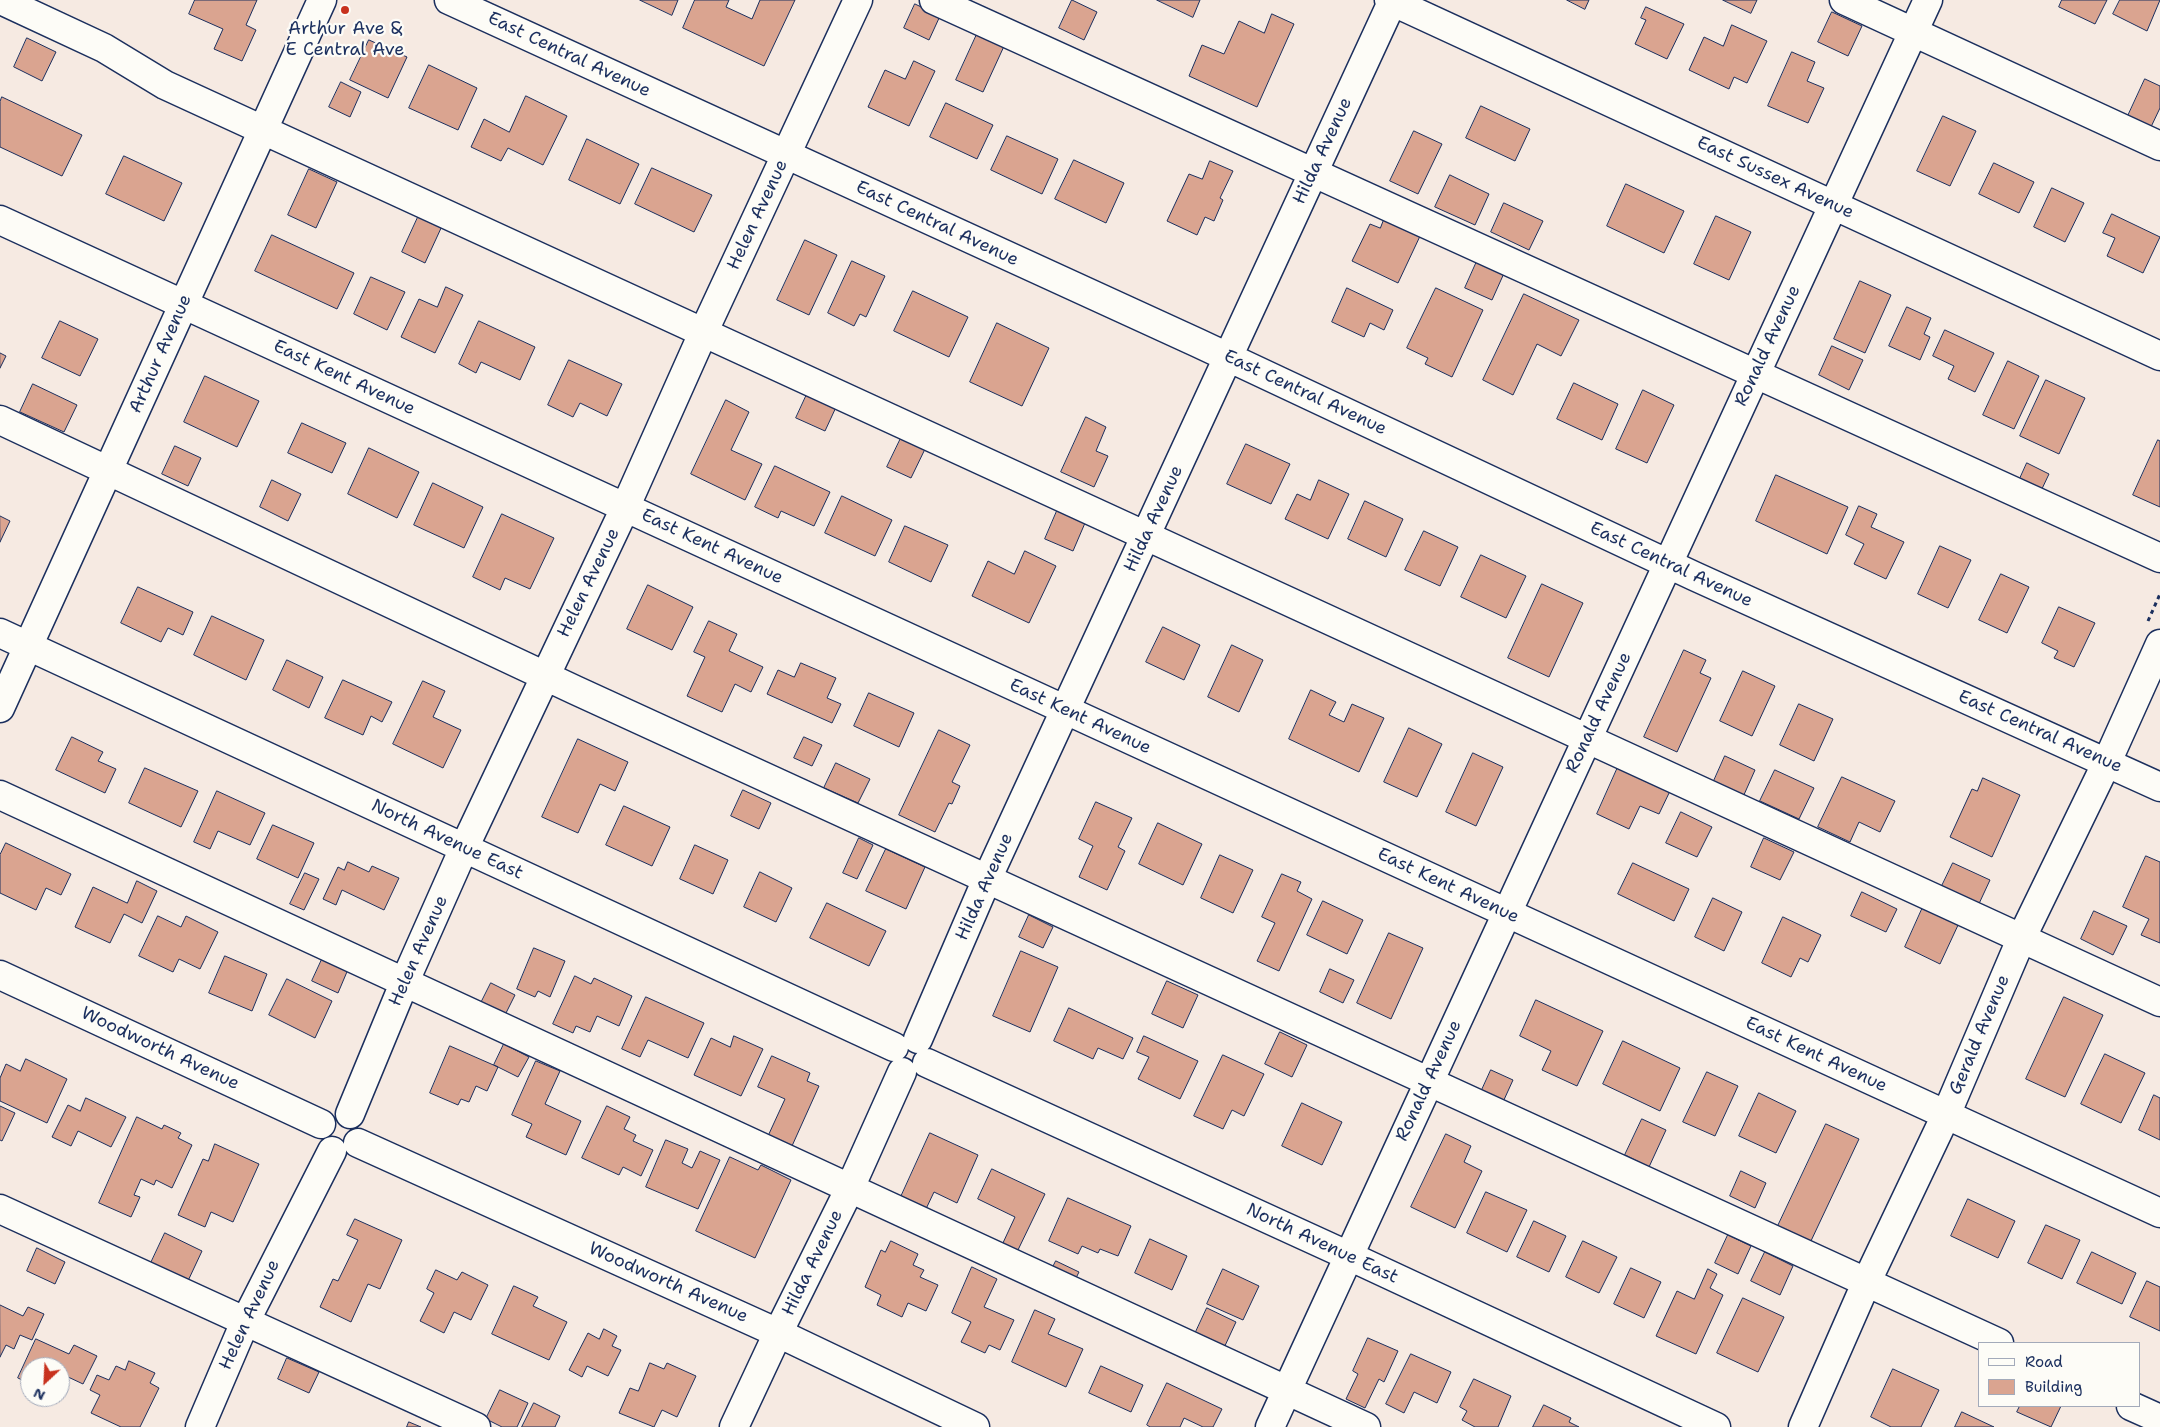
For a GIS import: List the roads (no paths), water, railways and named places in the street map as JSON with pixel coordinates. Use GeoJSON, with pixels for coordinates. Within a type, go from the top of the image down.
{"type":"FeatureCollection","features":[{"type":"Feature","properties":{"kind":"street"},"geometry":{"type":"LineString","coordinates":[[1,0],[104,48],[165,85],[1588,737],[2160,1002]]}},
{"type":"Feature","properties":{"kind":"street","name":"Arthur Avenue"},"geometry":{"type":"LineString","coordinates":[[0,708],[110,470],[183,304],[322,0]]}},
{"type":"Feature","properties":{"kind":"street","name":"East Central Avenue"},"geometry":{"type":"LineString","coordinates":[[449,0],[1229,358],[1668,564],[2160,787]]}},
{"type":"Feature","properties":{"kind":"street","name":"Helen Avenue"},"geometry":{"type":"LineString","coordinates":[[350,1114],[405,981],[464,848],[625,508],[704,332],[858,0]]}},
{"type":"Feature","properties":{"kind":"street"},"geometry":{"type":"LineString","coordinates":[[934,0],[1312,174],[1756,373],[2160,558]]}},
{"type":"Feature","properties":{"kind":"street","name":"Hilda Avenue"},"geometry":{"type":"LineString","coordinates":[[734,1427],[850,1188],[988,879],[1392,0]]}},
{"type":"Feature","properties":{"kind":"street","name":"East Sussex Avenue"},"geometry":{"type":"LineString","coordinates":[[1392,0],[2160,356]]}},
{"type":"Feature","properties":{"kind":"street"},"geometry":{"type":"LineString","coordinates":[[1844,0],[2160,146]]}},
{"type":"Feature","properties":{"kind":"street","name":"Ronald Avenue"},"geometry":{"type":"LineString","coordinates":[[1270,1427],[1928,0]]}},
{"type":"Feature","properties":{"kind":"street","name":"East Kent Avenue"},"geometry":{"type":"LineString","coordinates":[[0,220],[2160,1213]]}},
{"type":"Feature","properties":{"kind":"street"},"geometry":{"type":"LineString","coordinates":[[0,420],[110,470],[544,676],[1429,1080],[1997,1342]]}},
{"type":"Feature","properties":{"kind":"street","name":"North Avenue East"},"geometry":{"type":"LineString","coordinates":[[0,633],[1716,1427]]}},
{"type":"Feature","properties":{"kind":"street","name":"Gerald Avenue"},"geometry":{"type":"LineString","coordinates":[[1803,1427],[1867,1282],[1946,1115],[2022,938],[2107,762],[2160,644]]}},
{"type":"Feature","properties":{"kind":"street"},"geometry":{"type":"LineString","coordinates":[[0,795],[1366,1427]]}},
{"type":"Feature","properties":{"kind":"street","name":"Woodworth Avenue"},"geometry":{"type":"LineString","coordinates":[[0,975],[321,1124]]}},
{"type":"Feature","properties":{"kind":"street"},"geometry":{"type":"LineString","coordinates":[[344,1112],[350,1114],[360,1124],[361,1137],[358,1143],[348,1152],[332,1152],[322,1144],[319,1138],[321,1124],[330,1114],[344,1112]]}},
{"type":"Feature","properties":{"kind":"street","name":"Woodworth Avenue"},"geometry":{"type":"LineString","coordinates":[[358,1143],[778,1333],[975,1427]]}},
{"type":"Feature","properties":{"kind":"street","name":"Helen Avenue"},"geometry":{"type":"LineString","coordinates":[[200,1427],[245,1322],[332,1152]]}},
{"type":"Feature","properties":{"kind":"street"},"geometry":{"type":"LineString","coordinates":[[0,1209],[476,1427]]}},
{"type":"Feature","properties":{"kind":"street"},"geometry":{"type":"LineString","coordinates":[[2133,1407],[2160,1419]]}},
{"type":"Feature","properties":{"kind":"place","name":"Arthur Ave & E Central Ave"},"geometry":{"type":"Point","coordinates":[345,10]}}]}
